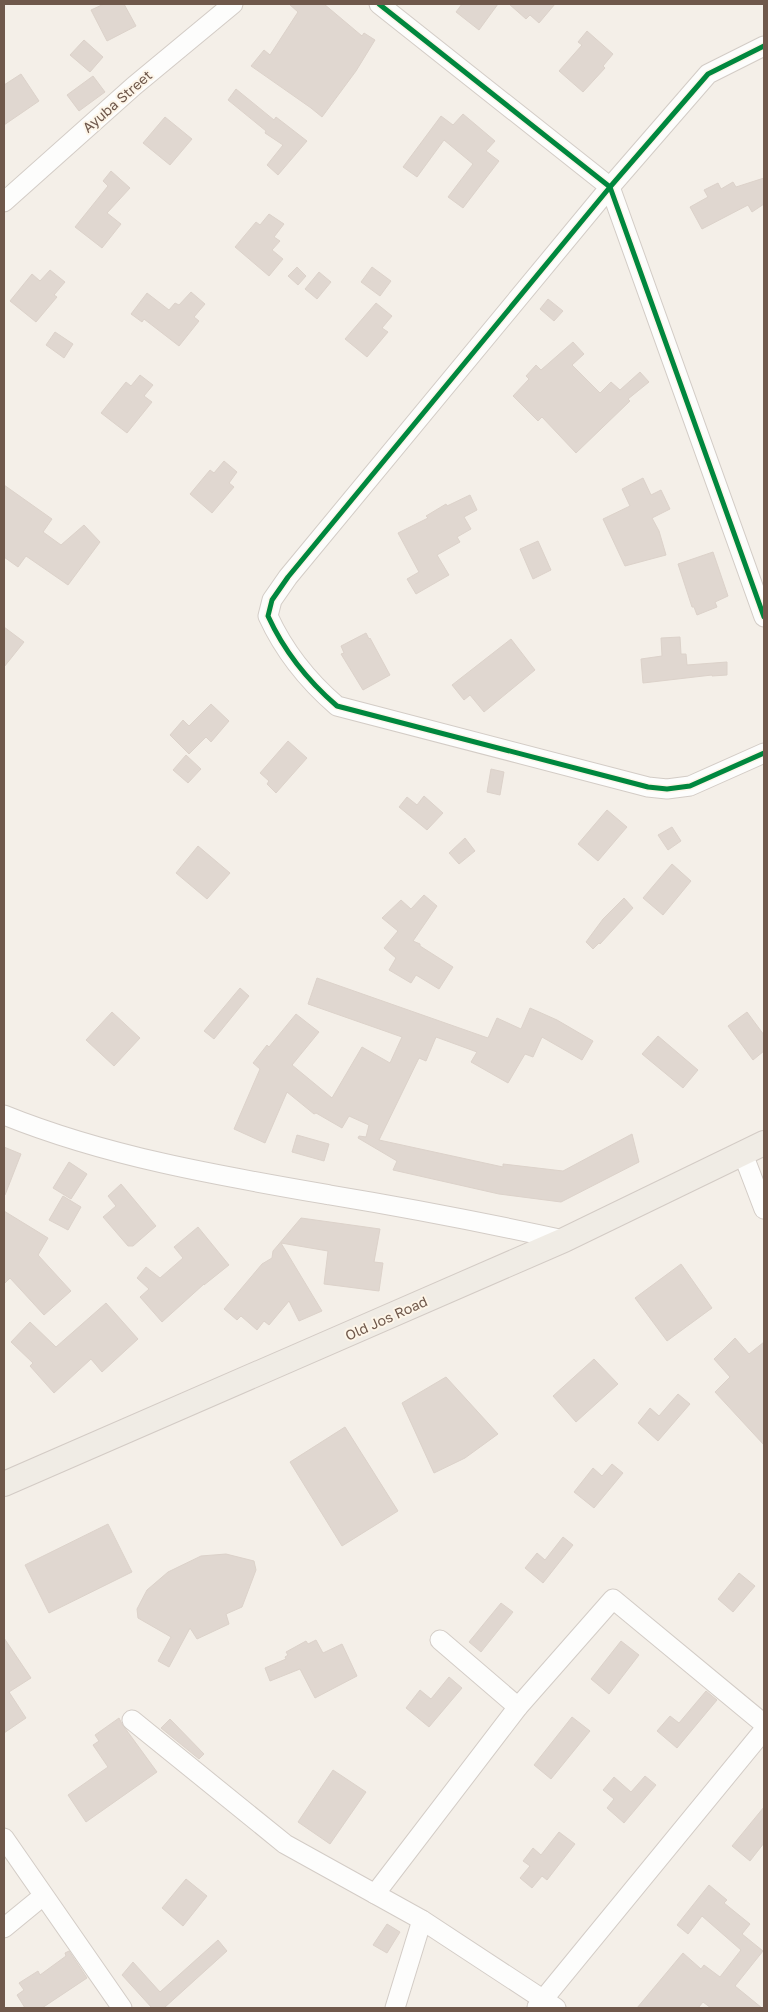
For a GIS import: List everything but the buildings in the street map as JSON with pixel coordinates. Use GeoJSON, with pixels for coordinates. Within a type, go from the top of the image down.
{"type":"FeatureCollection","features":[{"type":"Feature","properties":{"kind":"main road","name":"Old Jos Road"},"geometry":{"type":"LineString","coordinates":[[4,1484],[564,1240],[764,1143]]}},
{"type":"Feature","properties":{"kind":"street","name":"Ayuba Street"},"geometry":{"type":"LineString","coordinates":[[4,202],[134,86],[233,4]]}},
{"type":"Feature","properties":{"kind":"street"},"geometry":{"type":"LineString","coordinates":[[379,4],[610,187],[764,618]]}},
{"type":"Feature","properties":{"kind":"street"},"geometry":{"type":"LineString","coordinates":[[764,46],[708,74],[610,187],[288,577],[272,600],[268,616],[282,642],[305,675],[337,706],[648,787],[667,789],[690,786],[764,753]]}},
{"type":"Feature","properties":{"kind":"street"},"geometry":{"type":"LineString","coordinates":[[4,1115],[35,1128],[100,1148],[156,1161],[237,1179],[464,1218],[564,1240]]}},
{"type":"Feature","properties":{"kind":"street"},"geometry":{"type":"LineString","coordinates":[[743,1154],[764,1208]]}},
{"type":"Feature","properties":{"kind":"street"},"geometry":{"type":"LineString","coordinates":[[375,1894],[518,1707],[613,1599],[764,1724]]}},
{"type":"Feature","properties":{"kind":"street"},"geometry":{"type":"LineString","coordinates":[[440,1640],[518,1707]]}},
{"type":"Feature","properties":{"kind":"street"},"geometry":{"type":"LineString","coordinates":[[132,1720],[285,1844],[422,1920],[546,2005],[764,1730]]}},
{"type":"Feature","properties":{"kind":"street"},"geometry":{"type":"LineString","coordinates":[[4,1838],[122,2008]]}},
{"type":"Feature","properties":{"kind":"street"},"geometry":{"type":"LineString","coordinates":[[4,1928],[43,1896]]}},
{"type":"Feature","properties":{"kind":"street"},"geometry":{"type":"LineString","coordinates":[[395,2008],[422,1920]]}},
{"type":"Feature","properties":{"kind":"cycle path"},"geometry":{"type":"LineString","coordinates":[[379,4],[610,187],[764,617]]}},
{"type":"Feature","properties":{"kind":"cycle path"},"geometry":{"type":"LineString","coordinates":[[764,46],[708,74],[610,187],[288,577],[272,600],[268,616],[281,641],[298,665],[337,706],[648,787],[667,789],[690,786],[764,753]]}}]}
